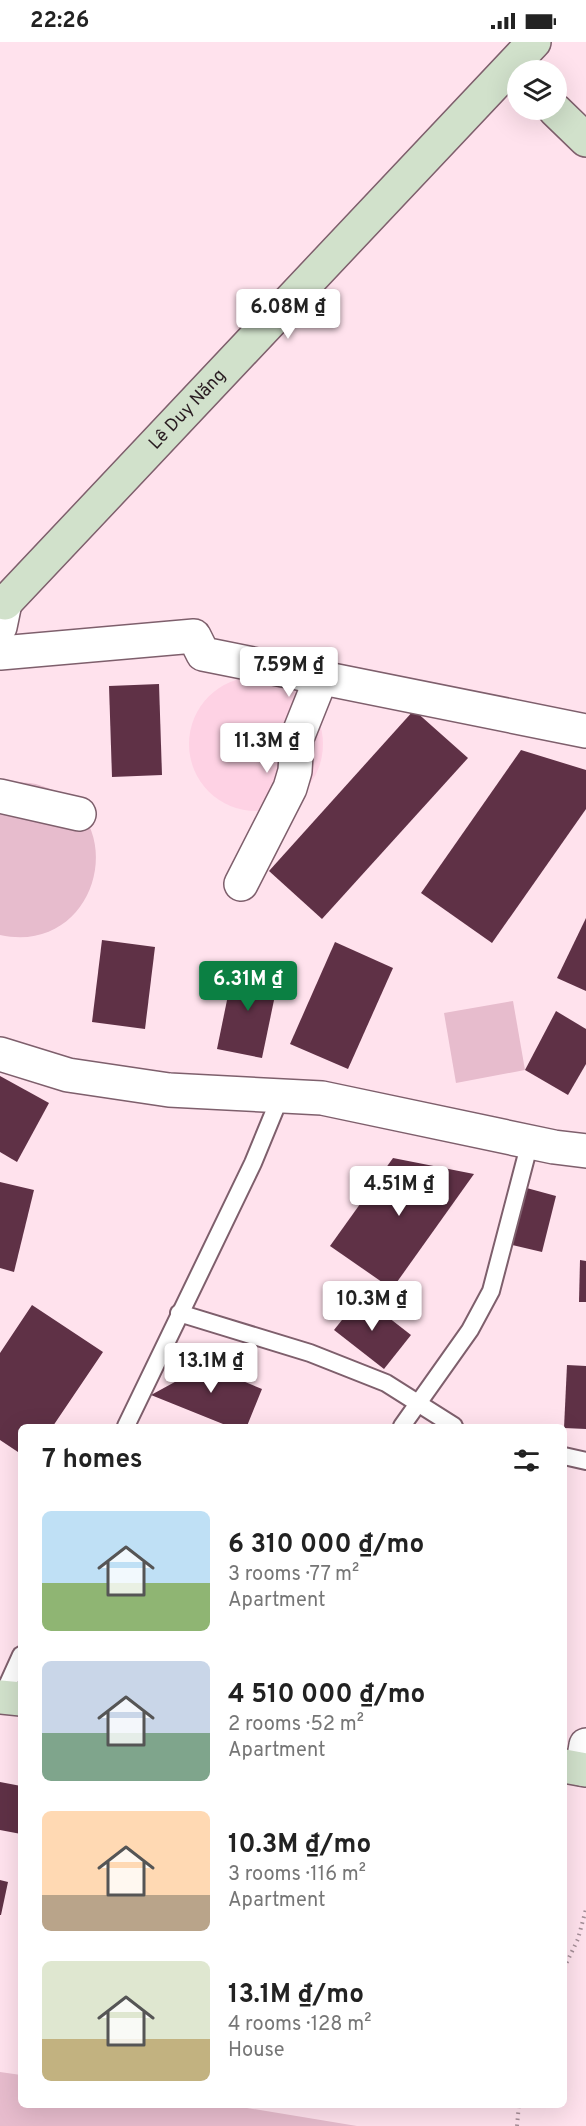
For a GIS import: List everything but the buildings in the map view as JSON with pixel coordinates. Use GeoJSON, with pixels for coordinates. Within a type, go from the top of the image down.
{"type":"FeatureCollection","features":[{"type":"Feature","properties":{"kind":"street","name":"Lê Duy Năng"},"geometry":{"type":"LineString","coordinates":[[521,60],[534,42]]}},
{"type":"Feature","properties":{"kind":"street","name":"Lê Duy Năng"},"geometry":{"type":"LineString","coordinates":[[3,615],[507,76]]}},
{"type":"Feature","properties":{"kind":"street"},"geometry":{"type":"LineString","coordinates":[[565,120],[586,140]]}},
{"type":"Feature","properties":{"kind":"street"},"geometry":{"type":"LineString","coordinates":[[0,653],[194,636],[203,654],[586,730]]}},
{"type":"Feature","properties":{"kind":"street"},"geometry":{"type":"LineString","coordinates":[[241,884],[290,788],[295,771],[297,738],[321,678]]}},
{"type":"Feature","properties":{"kind":"street"},"geometry":{"type":"LineString","coordinates":[[0,796],[79,814]]}},
{"type":"Feature","properties":{"kind":"street"},"geometry":{"type":"LineString","coordinates":[[0,1054],[69,1075],[169,1090],[322,1098],[530,1142],[586,1151]]}},
{"type":"Feature","properties":{"kind":"lane"},"geometry":{"type":"LineString","coordinates":[[127,1424],[253,1163],[281,1095]]}},
{"type":"Feature","properties":{"kind":"lane"},"geometry":{"type":"LineString","coordinates":[[403,1424],[470,1330],[492,1291],[530,1142]]}},
{"type":"Feature","properties":{"kind":"lane"},"geometry":{"type":"LineString","coordinates":[[179,1313],[310,1353],[386,1383],[417,1405],[450,1424]]}},
{"type":"Feature","properties":{"kind":"lane"},"geometry":{"type":"LineString","coordinates":[[567,1457],[586,1461]]}},
{"type":"Feature","properties":{"kind":"lane"},"geometry":{"type":"LineString","coordinates":[[8,1698],[18,1665]]}},
{"type":"Feature","properties":{"kind":"path"},"geometry":{"type":"LineString","coordinates":[[567,1962],[578,1939],[586,1909]]}},
{"type":"Feature","properties":{"kind":"path"},"geometry":{"type":"LineString","coordinates":[[517,2126],[519,2108]]}},
{"type":"Feature","properties":{"kind":"shaded area"},"geometry":{"type":"Polygon","coordinates":[[[256,677],[282,682],[303,697],[318,718],[323,744],[318,770],[303,791],[282,806],[256,811],[230,806],[209,791],[194,770],[189,744],[194,718],[209,697],[230,682],[256,677]]]}},
{"type":"Feature","properties":{"kind":"shaded area"},"geometry":{"type":"Polygon","coordinates":[[[12,782],[39,785],[69,800],[88,823],[96,850],[93,878],[82,904],[62,925],[34,936],[0,935],[0,785],[12,782]]]}},
{"type":"Feature","properties":{"kind":"shaded area"},"geometry":{"type":"Polygon","coordinates":[[[513,1001],[525,1070],[456,1083],[444,1013],[513,1001]]]}},
{"type":"Feature","properties":{"kind":"shaded area"},"geometry":{"type":"Polygon","coordinates":[[[0,2072],[18,2075],[18,2108],[247,2108],[357,2126],[0,2126],[0,2072]]]}}]}
